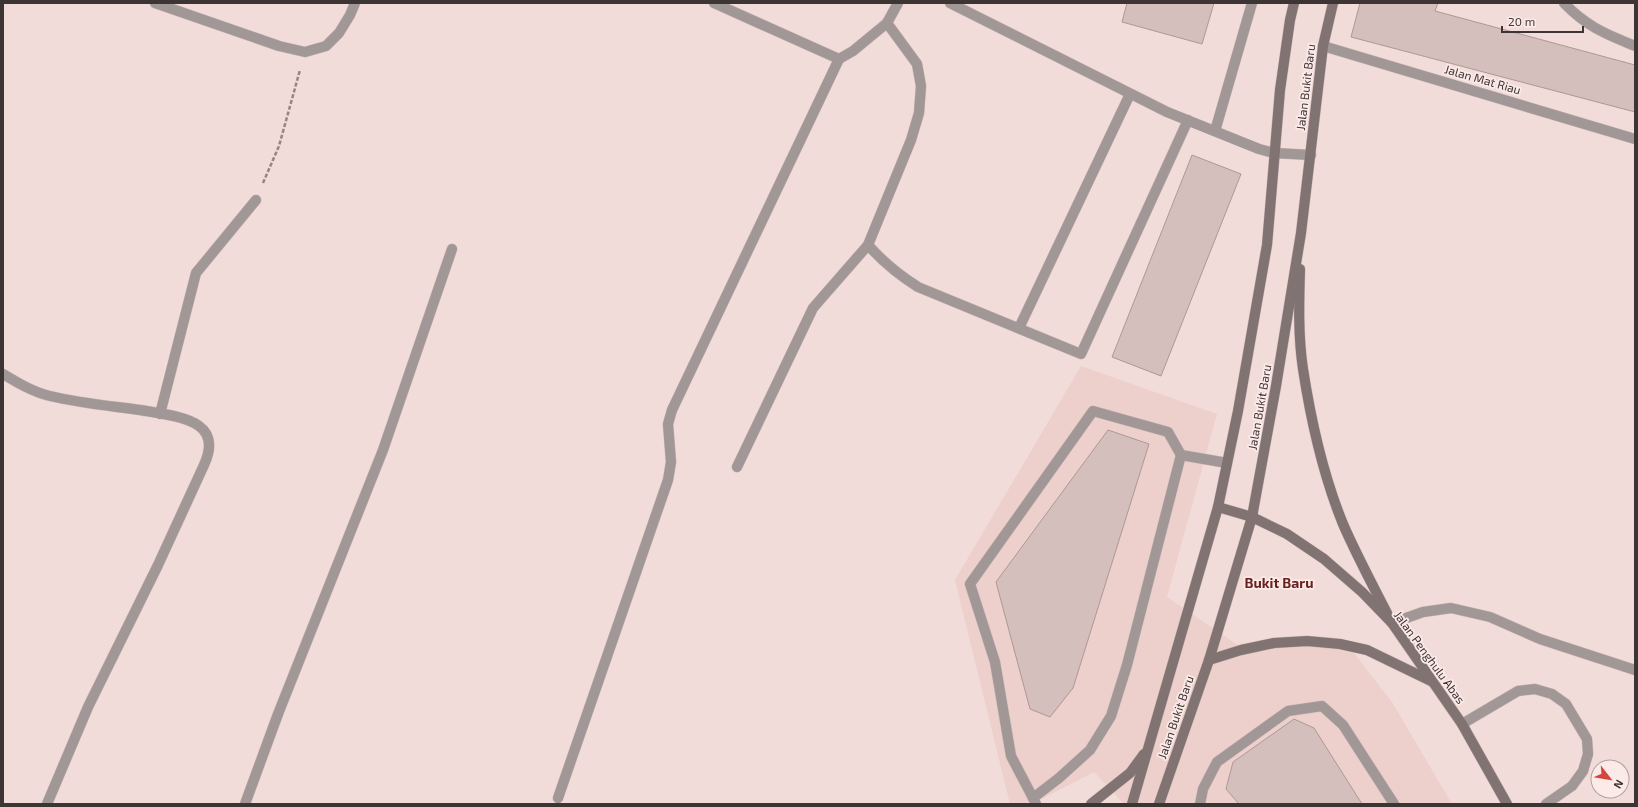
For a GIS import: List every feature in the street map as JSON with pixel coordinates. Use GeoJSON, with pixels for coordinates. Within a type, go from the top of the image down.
{"type":"FeatureCollection","features":[{"type":"Feature","properties":{"kind":"main road","name":"Jalan Bukit Baru"},"geometry":{"type":"LineString","coordinates":[[1132,804],[1218,507],[1238,411],[1267,245],[1280,90],[1290,20],[1294,3]]}},
{"type":"Feature","properties":{"kind":"main road","name":"Jalan Bukit Baru"},"geometry":{"type":"LineString","coordinates":[[1159,804],[1209,660],[1252,517],[1277,378],[1300,233],[1311,154],[1323,46],[1333,3]]}},
{"type":"Feature","properties":{"kind":"main road"},"geometry":{"type":"LineString","coordinates":[[1300,233],[1299,312],[1303,368],[1317,443],[1343,524],[1392,623]]}},
{"type":"Feature","properties":{"kind":"main road","name":"Jalan Penghulu Abas"},"geometry":{"type":"LineString","coordinates":[[1218,507],[1252,517],[1287,534],[1324,559],[1362,592],[1392,623],[1462,724],[1507,804]]}},
{"type":"Feature","properties":{"kind":"main road"},"geometry":{"type":"LineString","coordinates":[[1209,660],[1241,650],[1274,643],[1306,641],[1340,644],[1367,650],[1433,682]]}},
{"type":"Feature","properties":{"kind":"main road"},"geometry":{"type":"LineString","coordinates":[[1091,804],[1130,773],[1149,746]]}},
{"type":"Feature","properties":{"kind":"street"},"geometry":{"type":"LineString","coordinates":[[155,3],[279,46],[305,52],[326,46],[339,33],[350,15],[355,3]]}},
{"type":"Feature","properties":{"kind":"street"},"geometry":{"type":"LineString","coordinates":[[714,3],[839,59]]}},
{"type":"Feature","properties":{"kind":"street"},"geometry":{"type":"LineString","coordinates":[[558,798],[668,480],[671,462],[668,424],[672,410],[839,59],[853,51],[887,23],[898,3]]}},
{"type":"Feature","properties":{"kind":"street"},"geometry":{"type":"LineString","coordinates":[[950,3],[1167,112],[1259,149],[1274,153],[1311,154]]}},
{"type":"Feature","properties":{"kind":"street"},"geometry":{"type":"LineString","coordinates":[[1215,131],[1252,3]]}},
{"type":"Feature","properties":{"kind":"street"},"geometry":{"type":"LineString","coordinates":[[1564,3],[1577,17],[1599,32],[1635,46]]}},
{"type":"Feature","properties":{"kind":"street"},"geometry":{"type":"LineString","coordinates":[[737,466],[813,308],[868,245],[911,140],[919,113],[921,86],[917,64],[887,23]]}},
{"type":"Feature","properties":{"kind":"street","name":"Jalan Mat Riau"},"geometry":{"type":"LineString","coordinates":[[1323,46],[1635,139]]}},
{"type":"Feature","properties":{"kind":"street"},"geometry":{"type":"LineString","coordinates":[[1019,328],[1130,94]]}},
{"type":"Feature","properties":{"kind":"street"},"geometry":{"type":"LineString","coordinates":[[868,245],[899,275],[918,287],[1082,354],[1188,120]]}},
{"type":"Feature","properties":{"kind":"street"},"geometry":{"type":"LineString","coordinates":[[160,414],[196,273],[256,200]]}},
{"type":"Feature","properties":{"kind":"street"},"geometry":{"type":"LineString","coordinates":[[245,804],[278,714],[383,450],[452,249]]}},
{"type":"Feature","properties":{"kind":"street"},"geometry":{"type":"LineString","coordinates":[[3,374],[20,384],[49,396],[188,420],[199,426],[205,432],[209,442],[209,452],[158,565],[88,707],[47,804]]}},
{"type":"Feature","properties":{"kind":"street"},"geometry":{"type":"LineString","coordinates":[[1093,411],[1168,432],[1181,455],[1127,665],[1111,716],[1090,750],[1034,801],[1011,756],[995,662],[970,584],[1093,411]]}},
{"type":"Feature","properties":{"kind":"street"},"geometry":{"type":"LineString","coordinates":[[1181,455],[1227,464]]}},
{"type":"Feature","properties":{"kind":"street"},"geometry":{"type":"LineString","coordinates":[[1392,623],[1423,612],[1451,608],[1490,617],[1540,639],[1635,670]]}},
{"type":"Feature","properties":{"kind":"street"},"geometry":{"type":"LineString","coordinates":[[1462,724],[1518,691],[1535,689],[1552,694],[1566,704],[1587,739],[1588,754],[1583,771],[1572,786],[1546,804]]}},
{"type":"Feature","properties":{"kind":"street"},"geometry":{"type":"LineString","coordinates":[[1200,804],[1203,789],[1217,762],[1288,711],[1322,706],[1343,725],[1394,804]]}},
{"type":"Feature","properties":{"kind":"path"},"geometry":{"type":"LineString","coordinates":[[256,200],[279,146],[305,52]]}},
{"type":"Feature","properties":{"kind":"shaded area"},"geometry":{"type":"Polygon","coordinates":[[[1081,366],[1217,414],[1167,597],[1242,648],[1288,637],[1343,639],[1392,702],[1452,804],[1124,804],[1094,772],[1032,804],[1010,804],[955,580],[1081,366]]]}},
{"type":"Feature","properties":{"kind":"building"},"geometry":{"type":"Polygon","coordinates":[[[1127,3],[1214,3],[1202,44],[1122,22],[1127,3]]]}},
{"type":"Feature","properties":{"kind":"building"},"geometry":{"type":"Polygon","coordinates":[[[1360,3],[1438,3],[1435,11],[1635,65],[1635,112],[1351,37],[1360,3]]]}},
{"type":"Feature","properties":{"kind":"building"},"geometry":{"type":"Polygon","coordinates":[[[1192,155],[1241,174],[1161,376],[1112,357],[1192,155]]]}},
{"type":"Feature","properties":{"kind":"building"},"geometry":{"type":"Polygon","coordinates":[[[1108,430],[1149,444],[1073,688],[1050,717],[1030,709],[996,582],[1108,430]]]}},
{"type":"Feature","properties":{"kind":"building"},"geometry":{"type":"Polygon","coordinates":[[[1294,719],[1314,728],[1362,804],[1239,804],[1226,789],[1233,762],[1294,719]]]}},
{"type":"Feature","properties":{"kind":"district","name":"Bukit Baru"},"geometry":{"type":"Point","coordinates":[1279,582]}}]}
